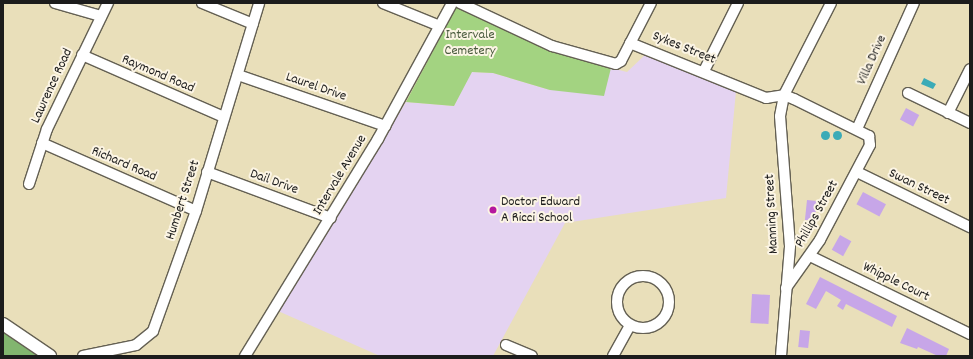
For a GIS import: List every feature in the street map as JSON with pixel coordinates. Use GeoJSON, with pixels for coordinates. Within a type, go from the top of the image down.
{"type":"FeatureCollection","features":[{"type":"Feature","properties":{"kind":"main road"},"geometry":{"type":"LineString","coordinates":[[3,324],[50,356]]}},
{"type":"Feature","properties":{"kind":"street"},"geometry":{"type":"LineString","coordinates":[[55,3],[101,16]]}},
{"type":"Feature","properties":{"kind":"street","name":"Lawrence Road"},"geometry":{"type":"LineString","coordinates":[[30,184],[42,143],[82,55],[108,3]]}},
{"type":"Feature","properties":{"kind":"street"},"geometry":{"type":"LineString","coordinates":[[202,3],[253,24]]}},
{"type":"Feature","properties":{"kind":"street","name":"Humbert Street"},"geometry":{"type":"LineString","coordinates":[[82,356],[136,346],[153,331],[196,211],[259,3]]}},
{"type":"Feature","properties":{"kind":"street"},"geometry":{"type":"LineString","coordinates":[[384,3],[440,26]]}},
{"type":"Feature","properties":{"kind":"street","name":"Intervale Avenue"},"geometry":{"type":"LineString","coordinates":[[245,356],[331,218],[385,126],[452,3]]}},
{"type":"Feature","properties":{"kind":"street","name":"Sykes Street"},"geometry":{"type":"LineString","coordinates":[[460,3],[552,46],[611,64],[621,61],[630,43],[704,71],[766,98],[784,95]]}},
{"type":"Feature","properties":{"kind":"street"},"geometry":{"type":"LineString","coordinates":[[630,43],[651,3]]}},
{"type":"Feature","properties":{"kind":"street"},"geometry":{"type":"LineString","coordinates":[[704,71],[738,3]]}},
{"type":"Feature","properties":{"kind":"street","name":"Manning Street"},"geometry":{"type":"LineString","coordinates":[[781,356],[790,246],[780,116],[784,95],[831,3]]}},
{"type":"Feature","properties":{"kind":"street","name":"Villa Drive"},"geometry":{"type":"LineString","coordinates":[[857,129],[914,3]]}},
{"type":"Feature","properties":{"kind":"street","name":"Raymond Road"},"geometry":{"type":"LineString","coordinates":[[82,55],[224,117]]}},
{"type":"Feature","properties":{"kind":"street"},"geometry":{"type":"LineString","coordinates":[[948,113],[970,69]]}},
{"type":"Feature","properties":{"kind":"street","name":"Laurel Drive"},"geometry":{"type":"LineString","coordinates":[[238,75],[385,126]]}},
{"type":"Feature","properties":{"kind":"street"},"geometry":{"type":"LineString","coordinates":[[908,92],[970,123]]}},
{"type":"Feature","properties":{"kind":"street"},"geometry":{"type":"LineString","coordinates":[[784,95],[869,136],[871,141],[857,172]]}},
{"type":"Feature","properties":{"kind":"street","name":"Richard Road"},"geometry":{"type":"LineString","coordinates":[[42,143],[196,211]]}},
{"type":"Feature","properties":{"kind":"street","name":"Dail Drive"},"geometry":{"type":"LineString","coordinates":[[207,172],[331,218]]}},
{"type":"Feature","properties":{"kind":"street","name":"Phillips Street"},"geometry":{"type":"LineString","coordinates":[[786,288],[810,256],[857,172]]}},
{"type":"Feature","properties":{"kind":"street","name":"Swan Street"},"geometry":{"type":"LineString","coordinates":[[857,172],[970,227]]}},
{"type":"Feature","properties":{"kind":"street","name":"Whipple Court"},"geometry":{"type":"LineString","coordinates":[[810,256],[970,334]]}},
{"type":"Feature","properties":{"kind":"street"},"geometry":{"type":"LineString","coordinates":[[635,277],[655,279],[668,295],[666,315],[650,328],[630,325],[618,310],[620,290],[635,277]]}},
{"type":"Feature","properties":{"kind":"street"},"geometry":{"type":"LineString","coordinates":[[613,356],[630,325]]}},
{"type":"Feature","properties":{"kind":"street"},"geometry":{"type":"LineString","coordinates":[[506,345],[532,356]]}},
{"type":"Feature","properties":{"kind":"shaded area","name":"Doctor Edward A Ricci School"},"geometry":{"type":"Polygon","coordinates":[[[646,54],[736,91],[726,198],[565,223],[493,356],[380,356],[278,311],[406,102],[454,106],[471,72],[493,73],[550,90],[611,68],[627,72],[646,54]]]}},
{"type":"Feature","properties":{"kind":"green space","name":"Intervale Cemetery"},"geometry":{"type":"Polygon","coordinates":[[[457,6],[515,32],[528,41],[564,55],[611,68],[604,96],[550,90],[493,73],[472,72],[454,106],[406,102],[457,6]]]}},
{"type":"Feature","properties":{"kind":"green space"},"geometry":{"type":"Polygon","coordinates":[[[3,324],[49,356],[3,356],[3,324]]]}},
{"type":"Feature","properties":{"kind":"water"},"geometry":{"type":"Polygon","coordinates":[[[924,78],[936,84],[933,89],[921,84],[924,78]]]}},
{"type":"Feature","properties":{"kind":"water"},"geometry":{"type":"Polygon","coordinates":[[[825,130],[830,135],[825,140],[820,135],[825,130]]]}},
{"type":"Feature","properties":{"kind":"water"},"geometry":{"type":"Polygon","coordinates":[[[835,131],[839,131],[841,135],[839,139],[835,139],[833,137],[833,133],[835,131]]]}},
{"type":"Feature","properties":{"kind":"building"},"geometry":{"type":"Polygon","coordinates":[[[906,108],[919,115],[913,127],[900,119],[906,108]]]}},
{"type":"Feature","properties":{"kind":"building"},"geometry":{"type":"Polygon","coordinates":[[[863,192],[886,204],[879,217],[856,204],[863,192]]]}},
{"type":"Feature","properties":{"kind":"building"},"geometry":{"type":"Polygon","coordinates":[[[807,200],[817,201],[815,221],[805,220],[807,200]]]}},
{"type":"Feature","properties":{"kind":"building"},"geometry":{"type":"Polygon","coordinates":[[[840,235],[851,241],[843,256],[832,250],[840,235]]]}},
{"type":"Feature","properties":{"kind":"building"},"geometry":{"type":"Polygon","coordinates":[[[820,277],[897,316],[892,327],[846,304],[843,310],[837,306],[841,300],[826,291],[816,309],[806,304],[820,277]]]}},
{"type":"Feature","properties":{"kind":"building"},"geometry":{"type":"Polygon","coordinates":[[[752,294],[770,295],[768,324],[750,323],[752,294]]]}},
{"type":"Feature","properties":{"kind":"building"},"geometry":{"type":"Polygon","coordinates":[[[907,328],[949,349],[946,356],[938,356],[918,347],[917,349],[900,343],[907,328]]]}},
{"type":"Feature","properties":{"kind":"building"},"geometry":{"type":"Polygon","coordinates":[[[800,330],[810,331],[808,348],[798,347],[800,330]]]}},
{"type":"Feature","properties":{"kind":"place","name":"Doctor Edward A Ricci School"},"geometry":{"type":"Point","coordinates":[493,210]}}]}
